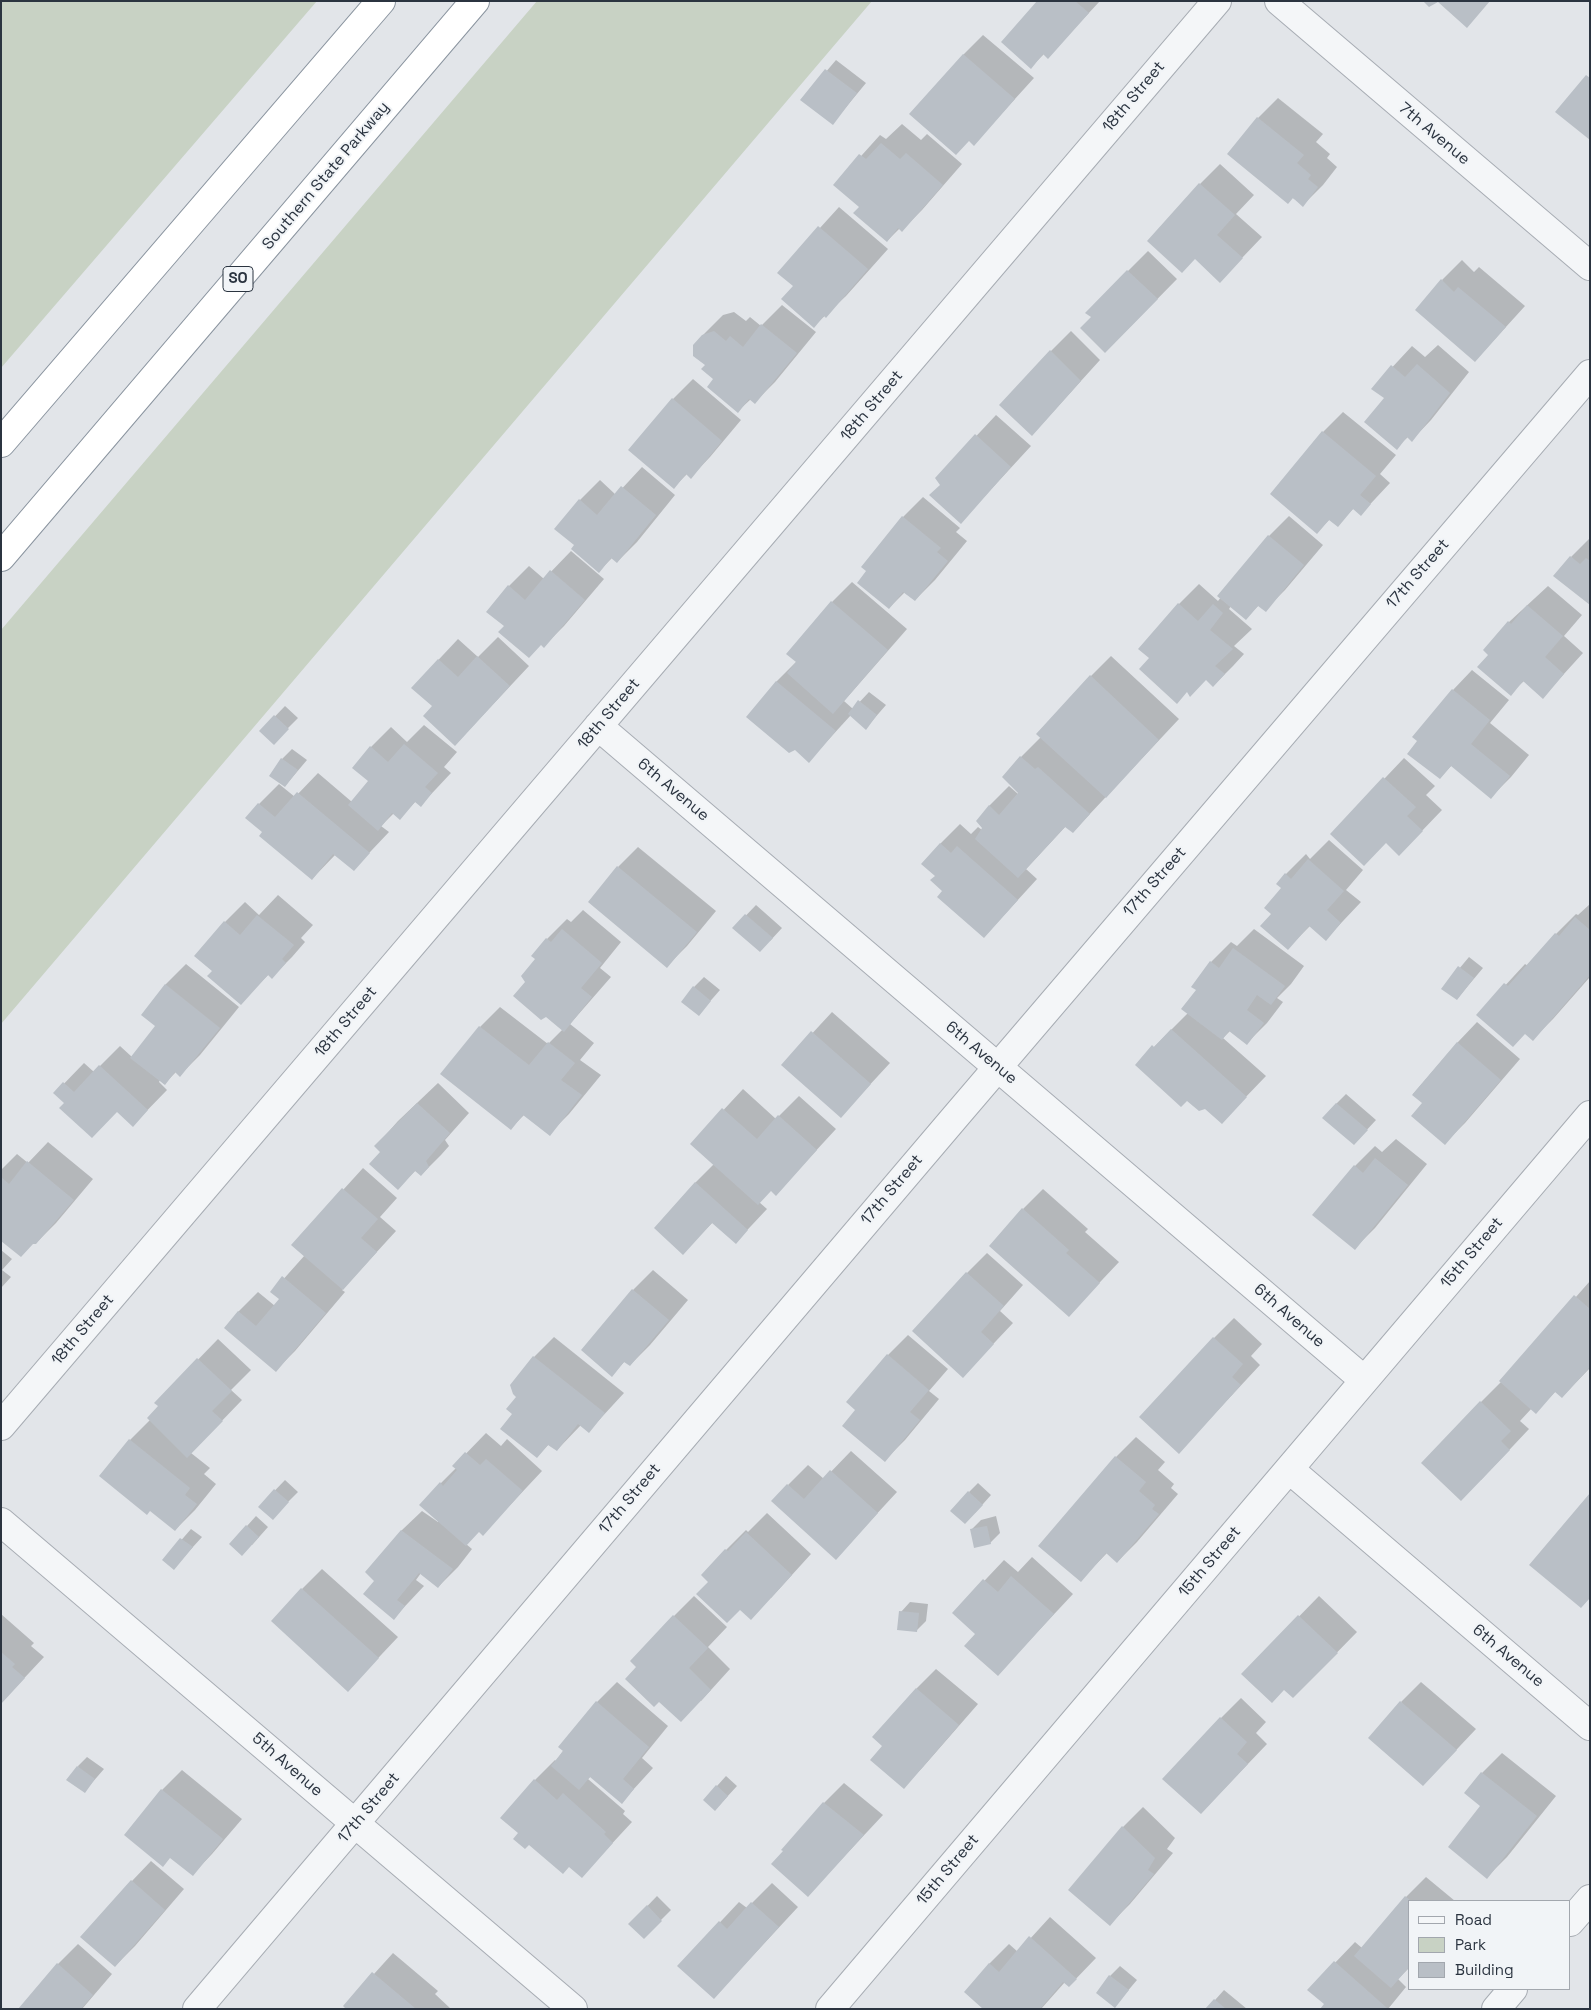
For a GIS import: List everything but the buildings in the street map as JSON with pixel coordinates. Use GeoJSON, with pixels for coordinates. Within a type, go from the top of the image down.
{"type":"FeatureCollection","features":[{"type":"Feature","properties":{"kind":"highway"},"geometry":{"type":"LineString","coordinates":[[1,443],[381,1]]}},
{"type":"Feature","properties":{"kind":"highway","name":"Southern State Parkway"},"geometry":{"type":"LineString","coordinates":[[1,557],[475,1]]}},
{"type":"Feature","properties":{"kind":"street","name":"18th Street"},"geometry":{"type":"LineString","coordinates":[[1,1426],[1216,1]]}},
{"type":"Feature","properties":{"kind":"street","name":"7th Avenue"},"geometry":{"type":"LineString","coordinates":[[1279,1],[1590,266]]}},
{"type":"Feature","properties":{"kind":"street","name":"17th Street"},"geometry":{"type":"LineString","coordinates":[[197,2009],[998,1066],[1590,374]]}},
{"type":"Feature","properties":{"kind":"street","name":"6th Avenue"},"geometry":{"type":"LineString","coordinates":[[598,726],[1364,1380]]}},
{"type":"Feature","properties":{"kind":"street","name":"15th Street"},"geometry":{"type":"LineString","coordinates":[[830,2009],[1590,1115]]}},
{"type":"Feature","properties":{"kind":"street","name":"6th Avenue"},"geometry":{"type":"LineString","coordinates":[[1289,1469],[1590,1726]]}},
{"type":"Feature","properties":{"kind":"street","name":"5th Avenue"},"geometry":{"type":"LineString","coordinates":[[1,1522],[573,2009]]}},
{"type":"Feature","properties":{"kind":"street"},"geometry":{"type":"LineString","coordinates":[[1571,1921],[1590,1899]]}},
{"type":"Feature","properties":{"kind":"street"},"geometry":{"type":"LineString","coordinates":[[1496,2009],[1512,1990]]}},
{"type":"Feature","properties":{"kind":"green space"},"geometry":{"type":"Polygon","coordinates":[[[1,1],[317,1],[1,368],[1,1]]]}},
{"type":"Feature","properties":{"kind":"green space"},"geometry":{"type":"Polygon","coordinates":[[[537,1],[872,1],[1,1024],[1,630],[537,1]]]}}]}
